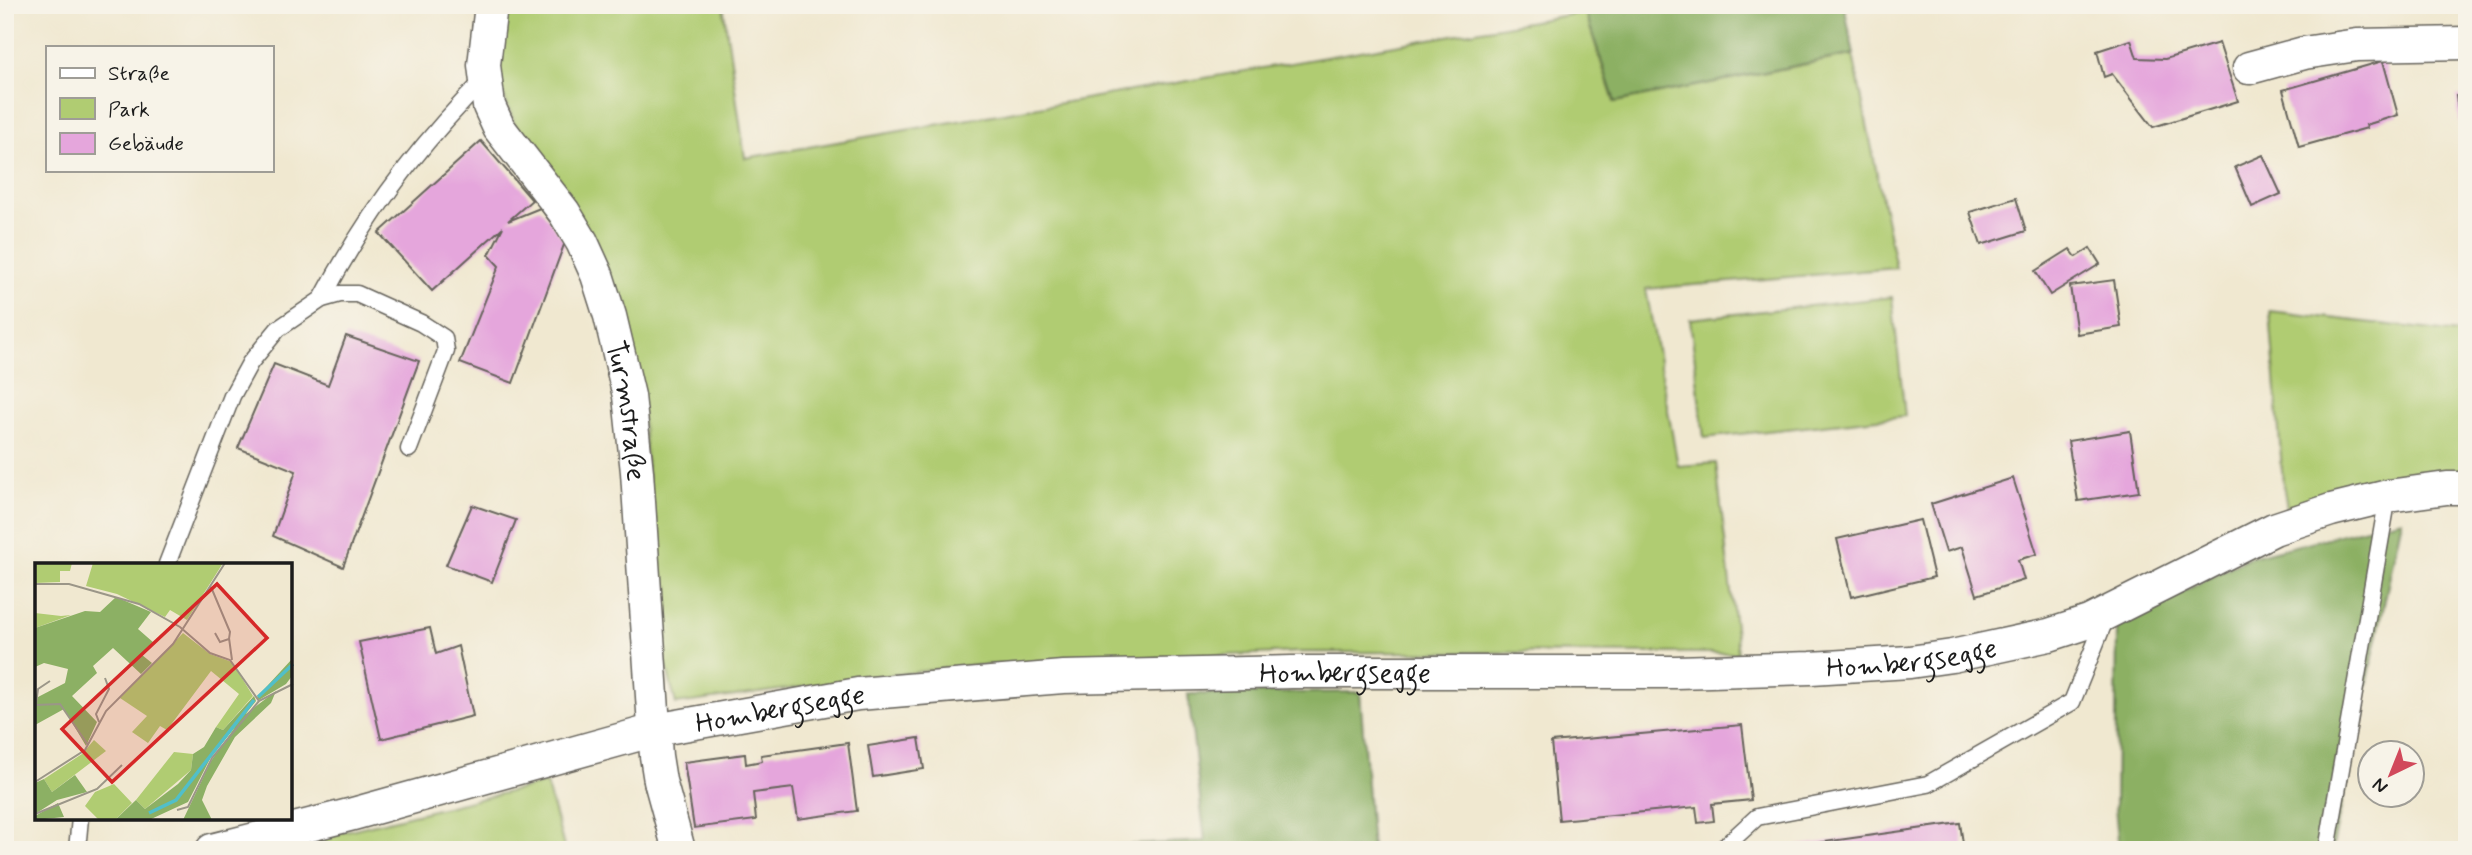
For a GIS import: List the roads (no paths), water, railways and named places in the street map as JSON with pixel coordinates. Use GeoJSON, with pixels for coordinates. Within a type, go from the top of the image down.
{"type":"FeatureCollection","features":[{"type":"Feature","properties":{"kind":"street","name":"Turmstraße"},"geometry":{"type":"LineString","coordinates":[[491,5],[484,65],[489,106],[499,128],[564,212],[582,242],[597,275],[610,316],[630,408],[637,472],[660,781],[679,850]]}},
{"type":"Feature","properties":{"kind":"street"},"geometry":{"type":"LineString","coordinates":[[2249,68],[2304,53],[2357,45],[2467,43]]}},
{"type":"Feature","properties":{"kind":"street","name":"Hombergsegge"},"geometry":{"type":"LineString","coordinates":[[212,850],[353,814],[655,730],[858,694],[1063,677],[1292,672],[1676,672],[1811,668],[1910,662],[1952,656],[2049,635],[2108,613],[2274,529],[2331,510],[2388,496],[2467,488]]}},
{"type":"Feature","properties":{"kind":"lane"},"geometry":{"type":"LineString","coordinates":[[322,299],[340,265],[382,200],[444,119],[486,78]]}},
{"type":"Feature","properties":{"kind":"lane"},"geometry":{"type":"LineString","coordinates":[[168,563],[218,428],[241,376],[278,329],[322,299],[340,294],[357,294],[421,323],[444,338],[446,351],[409,449]]}},
{"type":"Feature","properties":{"kind":"lane"},"geometry":{"type":"LineString","coordinates":[[2327,850],[2388,496]]}},
{"type":"Feature","properties":{"kind":"lane"},"geometry":{"type":"LineString","coordinates":[[1721,850],[1757,817],[1928,784],[2071,702],[2108,613]]}},
{"type":"Feature","properties":{"kind":"lane"},"geometry":{"type":"LineString","coordinates":[[77,850],[80,820]]}}]}
